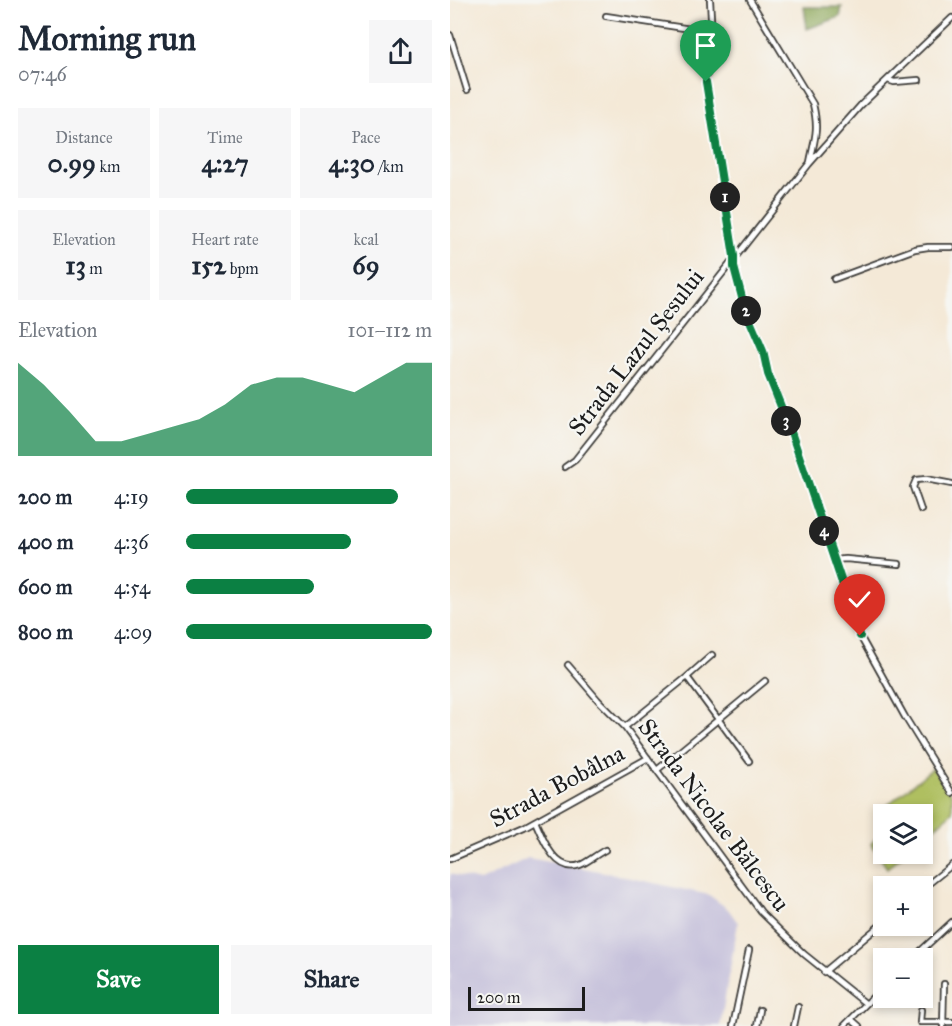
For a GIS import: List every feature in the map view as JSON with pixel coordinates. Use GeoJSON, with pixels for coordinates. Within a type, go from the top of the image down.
{"type":"FeatureCollection","features":[{"type":"Feature","properties":{"kind":"street"},"geometry":{"type":"LineString","coordinates":[[710,0],[706,82],[734,267],[745,309],[763,351],[768,374],[790,429],[865,645],[905,717],[952,793]]}},
{"type":"Feature","properties":{"kind":"street"},"geometry":{"type":"LineString","coordinates":[[750,0],[813,105],[817,122],[816,138],[809,164]]}},
{"type":"Feature","properties":{"kind":"street"},"geometry":{"type":"LineString","coordinates":[[606,16],[710,32]]}},
{"type":"Feature","properties":{"kind":"street","name":"Strada Lazul Șesului"},"geometry":{"type":"LineString","coordinates":[[565,467],[575,460],[809,164],[861,105],[952,18]]}},
{"type":"Feature","properties":{"kind":"street"},"geometry":{"type":"LineString","coordinates":[[450,35],[467,90]]}},
{"type":"Feature","properties":{"kind":"street"},"geometry":{"type":"LineString","coordinates":[[888,80],[894,82],[919,80]]}},
{"type":"Feature","properties":{"kind":"street"},"geometry":{"type":"LineString","coordinates":[[834,279],[915,249],[952,247]]}},
{"type":"Feature","properties":{"kind":"street"},"geometry":{"type":"LineString","coordinates":[[921,510],[913,486],[916,480],[926,479],[952,484]]}},
{"type":"Feature","properties":{"kind":"street"},"geometry":{"type":"LineString","coordinates":[[834,560],[899,564]]}},
{"type":"Feature","properties":{"kind":"street"},"geometry":{"type":"LineString","coordinates":[[625,727],[712,655]]}},
{"type":"Feature","properties":{"kind":"street","name":"Strada Nicolae Bălcescu"},"geometry":{"type":"LineString","coordinates":[[568,664],[598,700],[625,727],[760,912],[824,972],[865,1003]]}},
{"type":"Feature","properties":{"kind":"street"},"geometry":{"type":"LineString","coordinates":[[687,677],[749,761]]}},
{"type":"Feature","properties":{"kind":"street"},"geometry":{"type":"LineString","coordinates":[[657,770],[765,681]]}},
{"type":"Feature","properties":{"kind":"street","name":"Strada Bobâlna"},"geometry":{"type":"LineString","coordinates":[[450,859],[535,821],[648,758]]}},
{"type":"Feature","properties":{"kind":"street"},"geometry":{"type":"LineString","coordinates":[[535,821],[558,861],[573,866],[580,865],[605,850]]}},
{"type":"Feature","properties":{"kind":"street"},"geometry":{"type":"LineString","coordinates":[[933,880],[952,865]]}},
{"type":"Feature","properties":{"kind":"street"},"geometry":{"type":"LineString","coordinates":[[924,948],[952,922]]}},
{"type":"Feature","properties":{"kind":"street"},"geometry":{"type":"LineString","coordinates":[[824,972],[873,931]]}},
{"type":"Feature","properties":{"kind":"street"},"geometry":{"type":"LineString","coordinates":[[733,1026],[749,950]]}},
{"type":"Feature","properties":{"kind":"street"},"geometry":{"type":"LineString","coordinates":[[943,1024],[944,984]]}},
{"type":"Feature","properties":{"kind":"street"},"geometry":{"type":"LineString","coordinates":[[843,1026],[873,996]]}},
{"type":"Feature","properties":{"kind":"street"},"geometry":{"type":"LineString","coordinates":[[794,1026],[798,1007]]}},
{"type":"Feature","properties":{"kind":"street"},"geometry":{"type":"LineString","coordinates":[[757,1026],[760,1010]]}},
{"type":"Feature","properties":{"kind":"street"},"geometry":{"type":"LineString","coordinates":[[921,1010],[918,1021],[920,1023],[952,1022]]}},
{"type":"Feature","properties":{"kind":"street"},"geometry":{"type":"LineString","coordinates":[[851,1019],[859,1026]]}},
{"type":"Feature","properties":{"kind":"shaded area"},"geometry":{"type":"Polygon","coordinates":[[[528,858],[709,895],[728,909],[738,923],[720,1026],[450,1026],[450,874],[480,881],[528,858]]]}},
{"type":"Feature","properties":{"kind":"green space"},"geometry":{"type":"Polygon","coordinates":[[[804,7],[842,7],[840,17],[807,29],[804,7]]]}},
{"type":"Feature","properties":{"kind":"green space"},"geometry":{"type":"Polygon","coordinates":[[[933,768],[952,796],[952,812],[933,829],[933,804],[889,804],[933,768]]]}},
{"type":"Feature","properties":{"kind":"route"},"geometry":{"type":"LineString","coordinates":[[706,82],[734,267],[741,296],[763,351],[768,374],[790,429],[860,636]]}}]}
